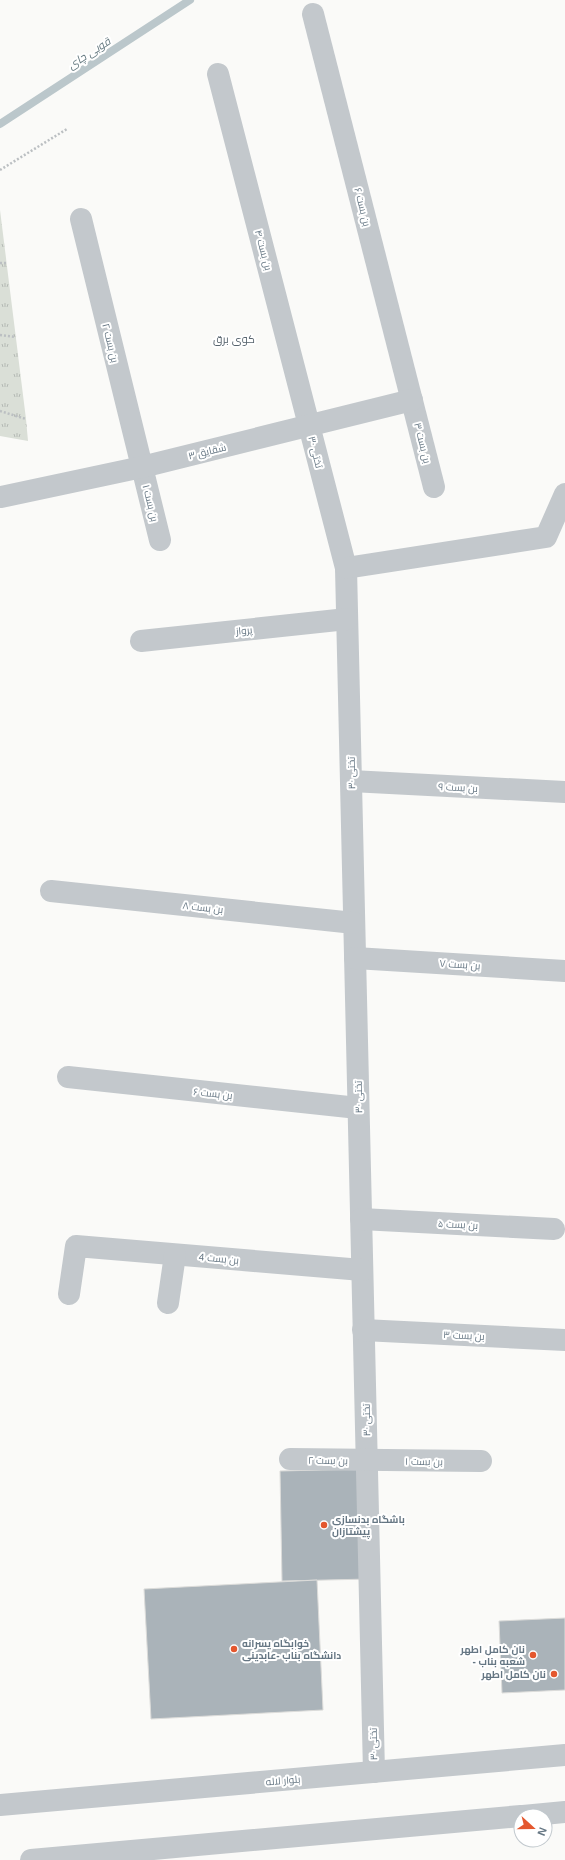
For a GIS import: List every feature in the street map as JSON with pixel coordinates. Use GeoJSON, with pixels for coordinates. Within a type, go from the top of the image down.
{"type":"FeatureCollection","features":[{"type":"Feature","properties":{"kind":"street","name":"بن بست ۶"},"geometry":{"type":"LineString","coordinates":[[313,14],[412,400]]}},
{"type":"Feature","properties":{"kind":"street","name":"بن بست ۴"},"geometry":{"type":"LineString","coordinates":[[218,74],[309,426]]}},
{"type":"Feature","properties":{"kind":"street","name":"بن بست ۲"},"geometry":{"type":"LineString","coordinates":[[81,219],[142,467]]}},
{"type":"Feature","properties":{"kind":"street","name":"شقایق ۳"},"geometry":{"type":"LineString","coordinates":[[0,498],[142,467],[412,400]]}},
{"type":"Feature","properties":{"kind":"street","name":"بن بست ۳"},"geometry":{"type":"LineString","coordinates":[[412,400],[434,487]]}},
{"type":"Feature","properties":{"kind":"street","name":"تختی ۳۰"},"geometry":{"type":"LineString","coordinates":[[309,426],[346,568],[374,1772]]}},
{"type":"Feature","properties":{"kind":"street","name":"بن بست ۱"},"geometry":{"type":"LineString","coordinates":[[142,467],[160,540]]}},
{"type":"Feature","properties":{"kind":"street"},"geometry":{"type":"LineString","coordinates":[[346,568],[546,537],[565,494]]}},
{"type":"Feature","properties":{"kind":"street","name":"پرواز"},"geometry":{"type":"LineString","coordinates":[[141,641],[347,619]]}},
{"type":"Feature","properties":{"kind":"street","name":"بن بست ۹"},"geometry":{"type":"LineString","coordinates":[[351,781],[565,792]]}},
{"type":"Feature","properties":{"kind":"street","name":"بن بست ۸"},"geometry":{"type":"LineString","coordinates":[[51,891],[354,923]]}},
{"type":"Feature","properties":{"kind":"street","name":"بن بست ۷"},"geometry":{"type":"LineString","coordinates":[[355,958],[565,971]]}},
{"type":"Feature","properties":{"kind":"street","name":"بن بست ۶"},"geometry":{"type":"LineString","coordinates":[[68,1077],[358,1108]]}},
{"type":"Feature","properties":{"kind":"street","name":"بن بست ۵"},"geometry":{"type":"LineString","coordinates":[[361,1219],[554,1229]]}},
{"type":"Feature","properties":{"kind":"street","name":"بن بست 4"},"geometry":{"type":"LineString","coordinates":[[69,1294],[76,1246],[362,1270]]}},
{"type":"Feature","properties":{"kind":"street"},"geometry":{"type":"LineString","coordinates":[[168,1303],[175,1255]]}},
{"type":"Feature","properties":{"kind":"street","name":"بن بست ۳"},"geometry":{"type":"LineString","coordinates":[[363,1330],[565,1340]]}},
{"type":"Feature","properties":{"kind":"street","name":"بن بست ۲"},"geometry":{"type":"LineString","coordinates":[[290,1459],[366,1460]]}},
{"type":"Feature","properties":{"kind":"street","name":"بن بست ۱"},"geometry":{"type":"LineString","coordinates":[[366,1460],[481,1461]]}},
{"type":"Feature","properties":{"kind":"street","name":"بلوار لاله"},"geometry":{"type":"LineString","coordinates":[[0,1805],[565,1755]]}},
{"type":"Feature","properties":{"kind":"street"},"geometry":{"type":"LineString","coordinates":[[553,1813],[565,1812]]}},
{"type":"Feature","properties":{"kind":"street"},"geometry":{"type":"LineString","coordinates":[[31,1860],[513,1817]]}},
{"type":"Feature","properties":{"kind":"path"},"geometry":{"type":"LineString","coordinates":[[0,170],[67,129]]}},
{"type":"Feature","properties":{"kind":"path"},"geometry":{"type":"LineString","coordinates":[[0,263],[7,263]]}},
{"type":"Feature","properties":{"kind":"path"},"geometry":{"type":"LineString","coordinates":[[0,335],[16,337]]}},
{"type":"Feature","properties":{"kind":"path"},"geometry":{"type":"LineString","coordinates":[[0,411],[26,420]]}},
{"type":"Feature","properties":{"kind":"green space"},"geometry":{"type":"Polygon","coordinates":[[[0,210],[26,419],[28,441],[0,436],[0,210]]]}},
{"type":"Feature","properties":{"kind":"building","name":"باشگاه بدنسازی پیشتازان"},"geometry":{"type":"Polygon","coordinates":[[[366,1469],[369,1579],[282,1581],[280,1471],[366,1469]]]}},
{"type":"Feature","properties":{"kind":"building","name":"خوابگاه پسرانه دانشگاه بناب -عابدینی"},"geometry":{"type":"Polygon","coordinates":[[[317,1580],[323,1710],[151,1719],[144,1589],[317,1580]]]}},
{"type":"Feature","properties":{"kind":"building","name":"نان کامل اطهر - شعبه بناب"},"geometry":{"type":"Polygon","coordinates":[[[565,1618],[565,1690],[502,1693],[499,1621],[565,1618]]]}},
{"type":"Feature","properties":{"kind":"waterway","name":"قوبی چای"},"geometry":{"type":"LineString","coordinates":[[0,124],[190,0]]}},
{"type":"Feature","properties":{"kind":"place","name":"باشگاه بدنسازی پیشتازان"},"geometry":{"type":"Point","coordinates":[324,1525]}},
{"type":"Feature","properties":{"kind":"place","name":"خوابگاه پسرانه دانشگاه بناب -عابدینی"},"geometry":{"type":"Point","coordinates":[234,1649]}},
{"type":"Feature","properties":{"kind":"place","name":"نان کامل اطهر - شعبه بناب"},"geometry":{"type":"Point","coordinates":[533,1655]}},
{"type":"Feature","properties":{"kind":"place","name":"نان کامل اطهر"},"geometry":{"type":"Point","coordinates":[554,1674]}},
{"type":"Feature","properties":{"kind":"district","name":"کوی برق"},"geometry":{"type":"Point","coordinates":[234,339]}}]}
